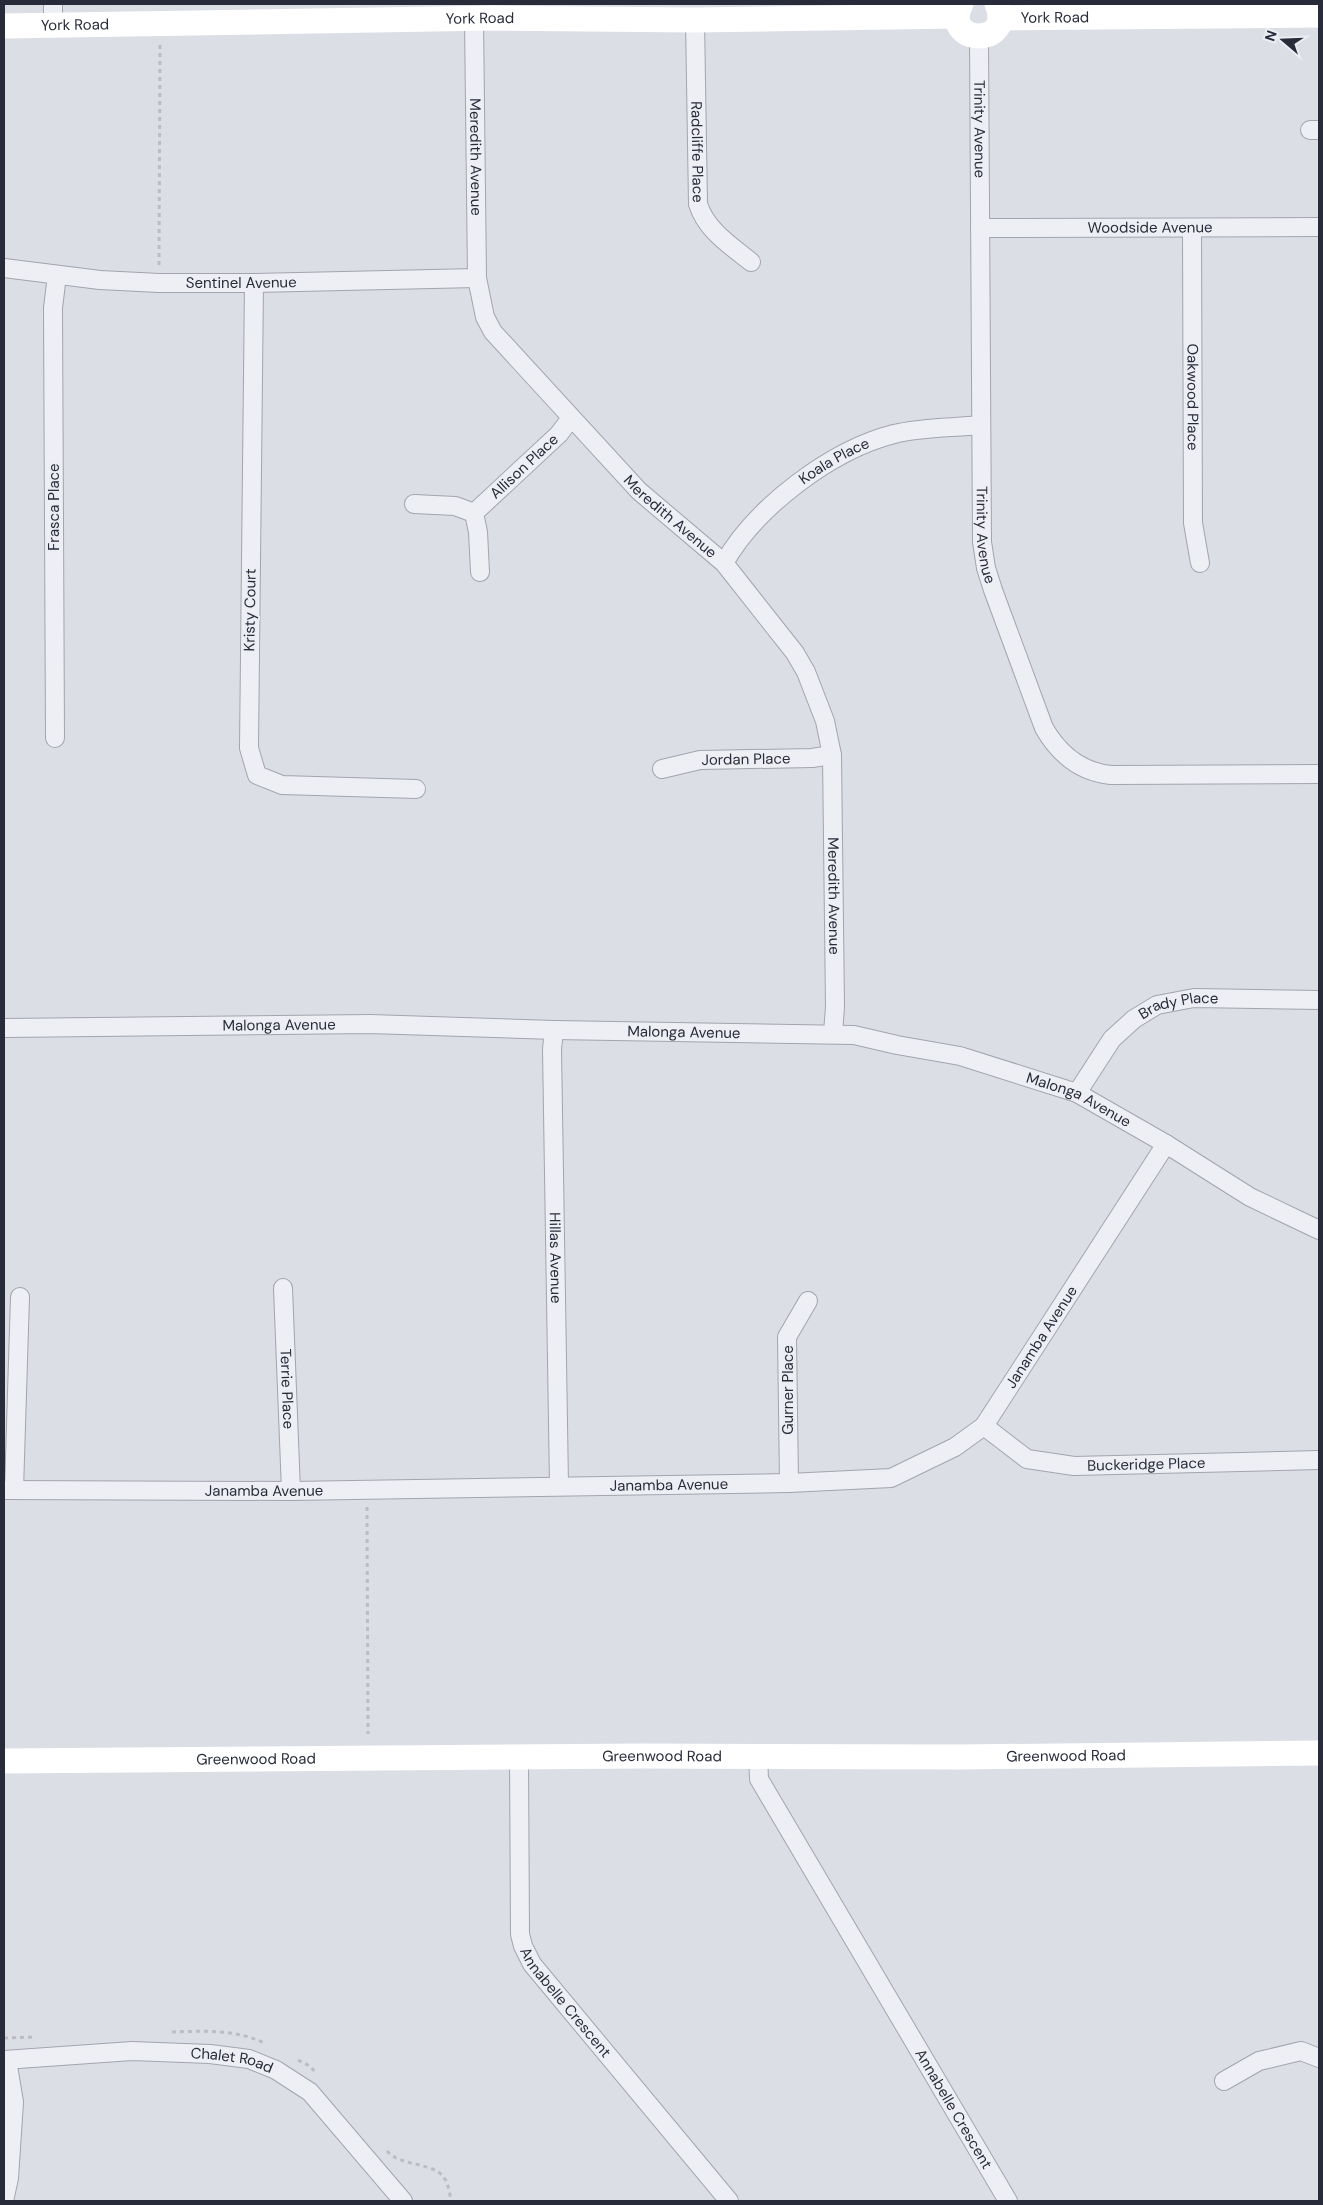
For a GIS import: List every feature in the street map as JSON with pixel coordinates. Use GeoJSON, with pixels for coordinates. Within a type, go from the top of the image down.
{"type":"FeatureCollection","features":[{"type":"Feature","properties":{"kind":"street","name":"York Road"},"geometry":{"type":"LineString","coordinates":[[4,26],[53,15],[160,23],[474,19],[695,20],[959,10]]}},
{"type":"Feature","properties":{"kind":"street"},"geometry":{"type":"LineString","coordinates":[[959,10],[962,28],[973,36],[979,37],[985,36],[995,29],[999,11]]}},
{"type":"Feature","properties":{"kind":"street","name":"York Road"},"geometry":{"type":"LineString","coordinates":[[999,11],[1319,15]]}},
{"type":"Feature","properties":{"kind":"street","name":"Meredith Avenue"},"geometry":{"type":"LineString","coordinates":[[474,19],[477,278],[485,316],[493,332],[639,491],[724,563],[795,653],[825,721],[832,755],[833,1033]]}},
{"type":"Feature","properties":{"kind":"street","name":"Radcliffe Place"},"geometry":{"type":"LineString","coordinates":[[695,20],[698,204],[701,216],[710,228],[751,262]]}},
{"type":"Feature","properties":{"kind":"street","name":"Trinity Avenue"},"geometry":{"type":"LineString","coordinates":[[979,37],[982,542],[986,568],[1044,728],[1052,742],[1080,766],[1097,774],[1111,776],[1319,774]]}},
{"type":"Feature","properties":{"kind":"street","name":"Woodside Avenue"},"geometry":{"type":"LineString","coordinates":[[980,228],[1192,229],[1319,227]]}},
{"type":"Feature","properties":{"kind":"street","name":"Oakwood Place"},"geometry":{"type":"LineString","coordinates":[[1192,229],[1193,523],[1200,562]]}},
{"type":"Feature","properties":{"kind":"street","name":"Sentinel Avenue"},"geometry":{"type":"LineString","coordinates":[[4,268],[56,275],[159,283],[477,278]]}},
{"type":"Feature","properties":{"kind":"street","name":"Frasca Place"},"geometry":{"type":"LineString","coordinates":[[56,275],[53,308],[56,738]]}},
{"type":"Feature","properties":{"kind":"street","name":"Kristy Court"},"geometry":{"type":"LineString","coordinates":[[254,283],[249,748],[256,775],[282,785],[416,789]]}},
{"type":"Feature","properties":{"kind":"street","name":"Allison Place"},"geometry":{"type":"LineString","coordinates":[[474,513],[559,434],[571,418]]}},
{"type":"Feature","properties":{"kind":"street","name":"Koala Place"},"geometry":{"type":"LineString","coordinates":[[724,563],[734,544],[767,510],[806,477],[840,454],[868,442],[894,434],[921,429],[981,426]]}},
{"type":"Feature","properties":{"kind":"street"},"geometry":{"type":"LineString","coordinates":[[414,504],[455,506],[474,513],[478,532],[480,572]]}},
{"type":"Feature","properties":{"kind":"street","name":"Jordan Place"},"geometry":{"type":"LineString","coordinates":[[662,769],[700,760],[812,758],[832,755]]}},
{"type":"Feature","properties":{"kind":"street","name":"Brady Place"},"geometry":{"type":"LineString","coordinates":[[1077,1093],[1112,1039],[1134,1019],[1157,1005],[1194,998],[1319,1000]]}},
{"type":"Feature","properties":{"kind":"street","name":"Malonga Avenue"},"geometry":{"type":"LineString","coordinates":[[4,1028],[370,1024],[554,1030],[833,1033],[854,1035],[960,1056],[1077,1093],[1166,1144],[1250,1196],[1319,1230]]}},
{"type":"Feature","properties":{"kind":"street","name":"Hillas Avenue"},"geometry":{"type":"LineString","coordinates":[[554,1030],[552,1049],[559,1485]]}},
{"type":"Feature","properties":{"kind":"street","name":"Janamba Avenue"},"geometry":{"type":"LineString","coordinates":[[9,1490],[291,1491],[559,1485],[789,1483],[891,1478],[955,1447],[984,1426],[1166,1144]]}},
{"type":"Feature","properties":{"kind":"street","name":"Terrie Place"},"geometry":{"type":"LineString","coordinates":[[283,1288],[291,1491]]}},
{"type":"Feature","properties":{"kind":"street"},"geometry":{"type":"LineString","coordinates":[[9,1490],[20,1297]]}},
{"type":"Feature","properties":{"kind":"street","name":"Gurner Place"},"geometry":{"type":"LineString","coordinates":[[789,1483],[787,1337],[808,1301]]}},
{"type":"Feature","properties":{"kind":"street","name":"Buckeridge Place"},"geometry":{"type":"LineString","coordinates":[[984,1426],[1027,1459],[1074,1466],[1319,1460]]}},
{"type":"Feature","properties":{"kind":"street","name":"Greenwood Road"},"geometry":{"type":"LineString","coordinates":[[4,1761],[758,1756],[960,1757],[1319,1753]]}},
{"type":"Feature","properties":{"kind":"street","name":"Annabelle Crescent"},"geometry":{"type":"LineString","coordinates":[[758,1756],[759,1779],[1008,2201]]}},
{"type":"Feature","properties":{"kind":"street","name":"Annabelle Crescent"},"geometry":{"type":"LineString","coordinates":[[519,1758],[520,1934],[527,1955],[570,2011],[729,2201]]}},
{"type":"Feature","properties":{"kind":"street","name":"Chalet Road"},"geometry":{"type":"LineString","coordinates":[[5,2060],[132,2051],[210,2054],[249,2059],[276,2070],[310,2092],[403,2201]]}},
{"type":"Feature","properties":{"kind":"street"},"geometry":{"type":"LineString","coordinates":[[1224,2081],[1258,2061],[1302,2051],[1319,2058]]}},
{"type":"Feature","properties":{"kind":"street"},"geometry":{"type":"LineString","coordinates":[[4,2201],[9,2178],[14,2102],[5,2060]]}},
{"type":"Feature","properties":{"kind":"path"},"geometry":{"type":"LineString","coordinates":[[159,283],[160,23]]}},
{"type":"Feature","properties":{"kind":"path"},"geometry":{"type":"LineString","coordinates":[[367,1489],[368,1734]]}}]}
